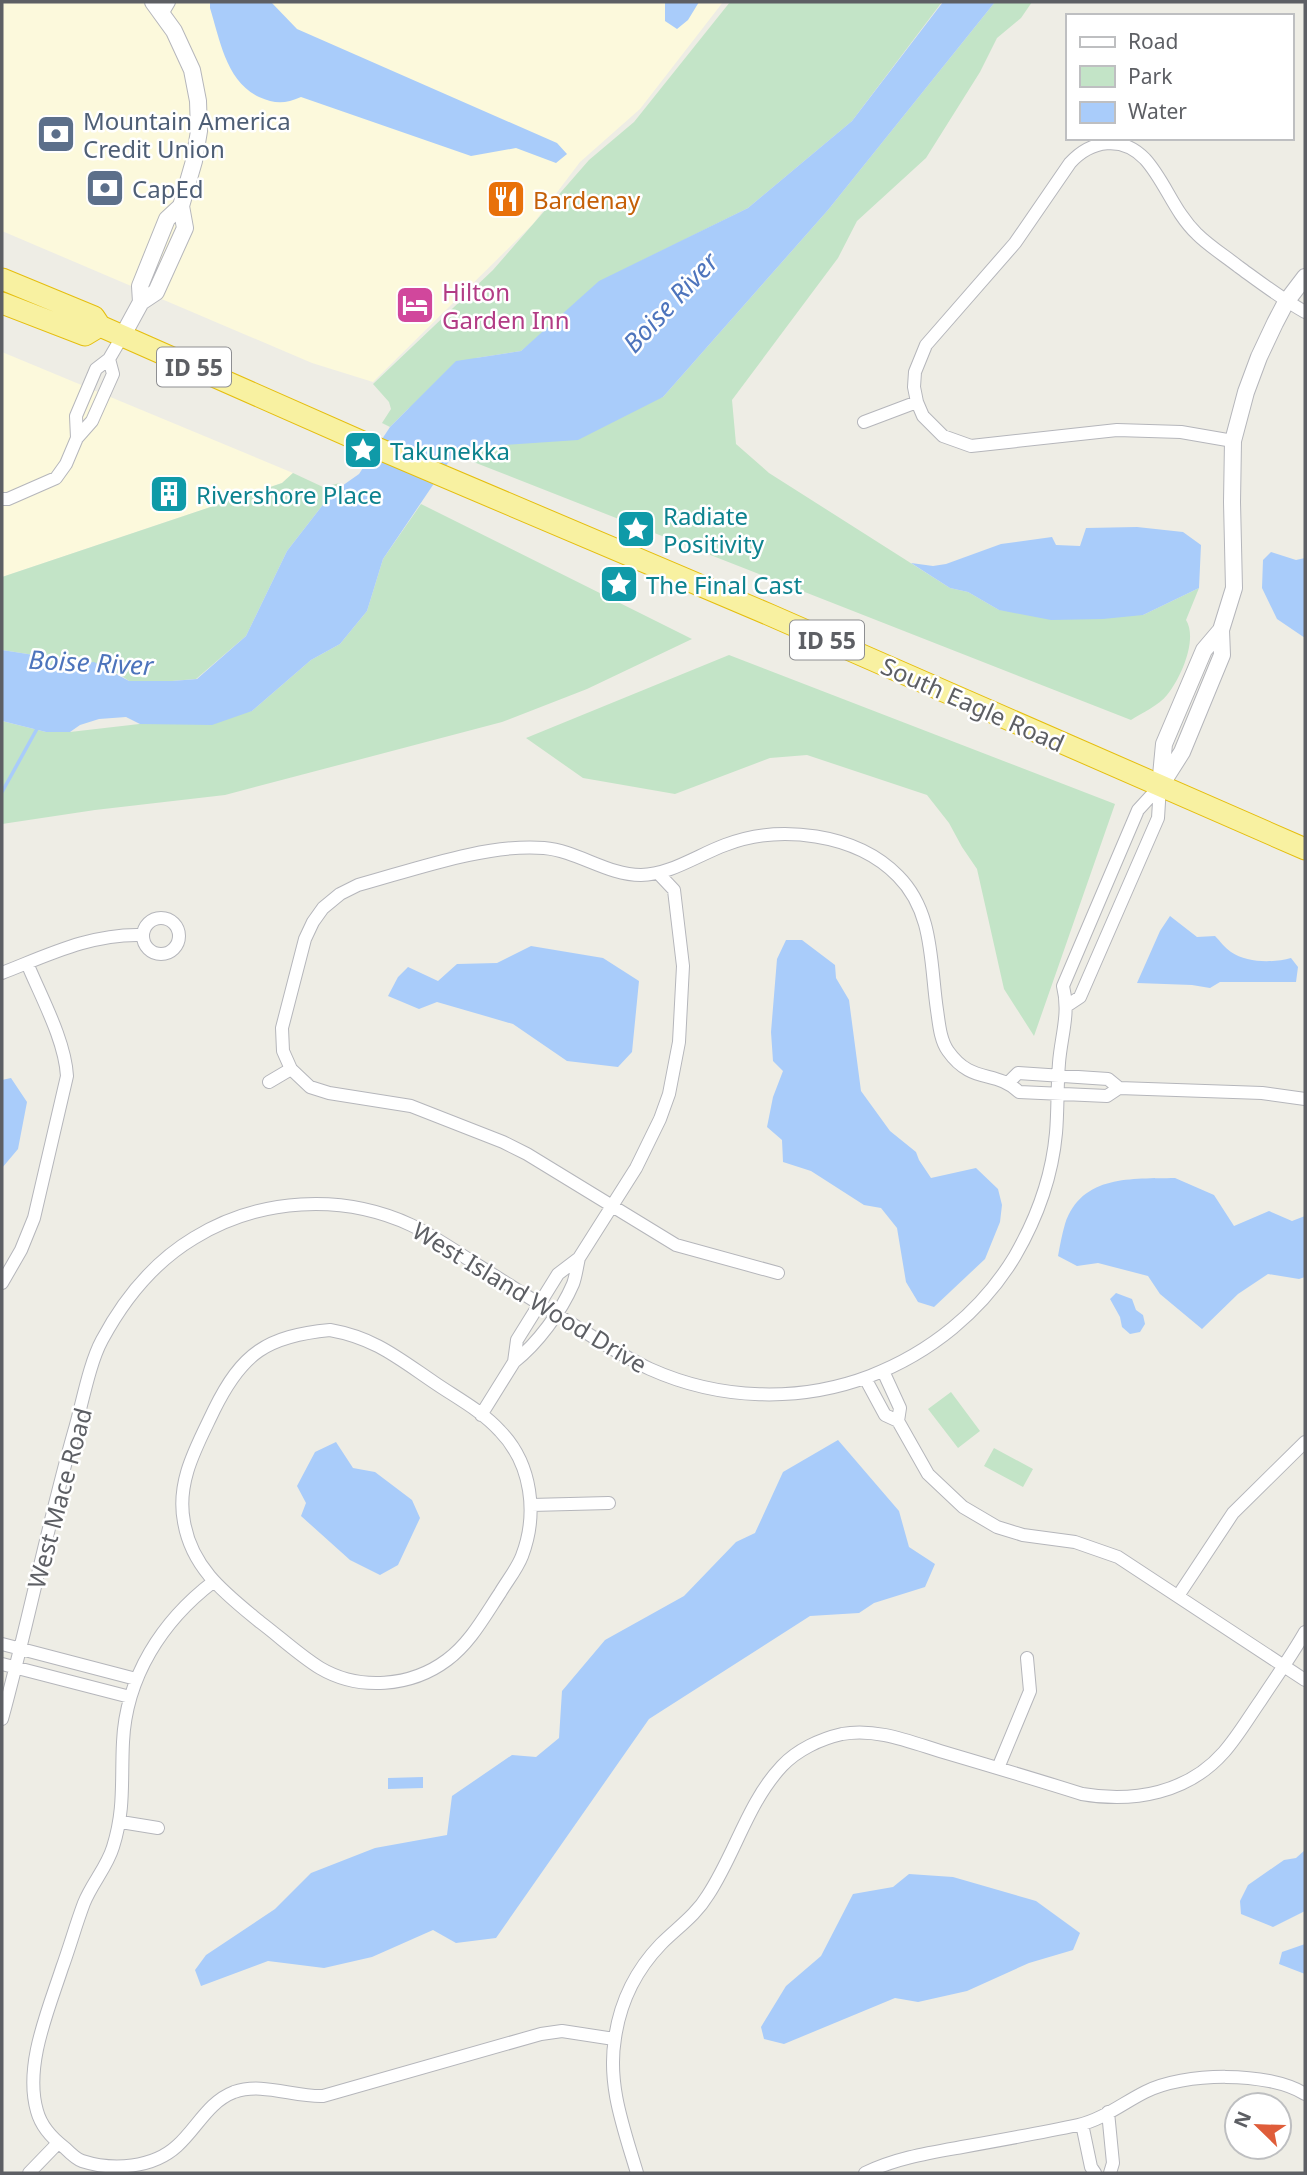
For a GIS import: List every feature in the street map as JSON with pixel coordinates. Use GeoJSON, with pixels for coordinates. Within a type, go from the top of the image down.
{"type":"FeatureCollection","features":[{"type":"Feature","properties":{"kind":"highway","name":"South Eagle Road"},"geometry":{"type":"LineString","coordinates":[[2,279],[94,317],[100,326],[365,443],[770,615],[1305,849]]}},
{"type":"Feature","properties":{"kind":"highway","name":"South Eagle Road"},"geometry":{"type":"LineString","coordinates":[[2,303],[85,335],[100,326]]}},
{"type":"Feature","properties":{"kind":"street"},"geometry":{"type":"LineString","coordinates":[[2,499],[8,499],[55,478],[66,464],[78,438],[76,416],[96,369],[110,359],[141,302],[140,286],[167,219],[181,206],[198,138],[198,101],[186,54],[161,6]]}},
{"type":"Feature","properties":{"kind":"street"},"geometry":{"type":"LineString","coordinates":[[1233,441],[1181,432],[1116,430],[971,446],[943,436],[923,415],[914,387],[915,372],[926,345],[1015,243],[1080,152],[1093,145],[1115,141],[1145,159],[1181,216],[1200,238],[1286,302],[1305,312]]}},
{"type":"Feature","properties":{"kind":"street"},"geometry":{"type":"LineString","coordinates":[[1160,786],[1164,744],[1204,650],[1221,630],[1234,588],[1233,441],[1246,391],[1286,302],[1305,277]]}},
{"type":"Feature","properties":{"kind":"street"},"geometry":{"type":"LineString","coordinates":[[864,422],[917,402]]}},
{"type":"Feature","properties":{"kind":"street","name":"West Island Wood Drive"},"geometry":{"type":"LineString","coordinates":[[138,1286],[176,1250],[221,1224],[259,1211],[291,1205],[319,1204],[366,1210],[412,1225],[649,1369],[685,1382],[741,1394],[791,1394],[823,1389],[883,1371],[919,1352],[958,1323],[981,1301],[1009,1266],[1031,1226],[1045,1189],[1055,1139],[1058,1076],[1068,1005],[1063,986],[1132,822],[1138,810],[1160,786]]}},
{"type":"Feature","properties":{"kind":"street","name":"West Island Wood Drive"},"geometry":{"type":"LineString","coordinates":[[1068,1005],[1080,997],[1158,818],[1160,786]]}},
{"type":"Feature","properties":{"kind":"street"},"geometry":{"type":"LineString","coordinates":[[778,1273],[676,1245],[503,1142],[411,1106],[310,1087],[291,1069],[283,1051],[282,1028],[305,939],[323,908],[340,894],[370,881],[482,852],[515,847],[546,848],[577,855],[624,873],[640,875],[658,873],[744,838],[767,833],[806,836],[855,847],[871,855],[900,877],[920,908],[929,942],[935,996],[946,1048],[957,1063],[974,1074],[1009,1082],[1018,1092],[1108,1096],[1119,1088]]}},
{"type":"Feature","properties":{"kind":"street"},"geometry":{"type":"LineString","coordinates":[[481,1415],[514,1362],[532,1348],[555,1314],[573,1283],[579,1258],[636,1168],[660,1119],[679,1042],[682,966],[674,890],[658,873]]}},
{"type":"Feature","properties":{"kind":"street"},"geometry":{"type":"LineString","coordinates":[[2,973],[82,942],[103,937],[143,935]]}},
{"type":"Feature","properties":{"kind":"street"},"geometry":{"type":"LineString","coordinates":[[2,1283],[21,1250],[34,1218],[67,1076],[62,1047],[27,963]]}},
{"type":"Feature","properties":{"kind":"street"},"geometry":{"type":"LineString","coordinates":[[269,1082],[291,1069]]}},
{"type":"Feature","properties":{"kind":"street"},"geometry":{"type":"LineString","coordinates":[[1009,1082],[1018,1073],[1108,1079],[1119,1088],[1262,1093],[1305,1099]]}},
{"type":"Feature","properties":{"kind":"street"},"geometry":{"type":"LineString","coordinates":[[514,1362],[517,1340],[538,1303],[558,1274],[579,1258]]}},
{"type":"Feature","properties":{"kind":"street","name":"West Mace Road"},"geometry":{"type":"LineString","coordinates":[[2,1719],[64,1466],[100,1344],[138,1286]]}},
{"type":"Feature","properties":{"kind":"street"},"geometry":{"type":"LineString","coordinates":[[330,1331],[355,1335],[379,1345],[501,1431],[517,1454],[527,1478],[531,1505],[530,1532],[521,1558],[457,1653],[439,1666],[402,1681],[380,1684],[358,1682],[322,1669],[213,1582],[188,1543],[182,1496],[190,1461],[232,1378],[268,1345],[299,1333],[330,1331]]}},
{"type":"Feature","properties":{"kind":"street"},"geometry":{"type":"LineString","coordinates":[[883,1371],[900,1408],[898,1421],[916,1457],[928,1474],[963,1507],[997,1527],[1023,1535],[1074,1542],[1107,1553],[1137,1568],[1305,1680]]}},
{"type":"Feature","properties":{"kind":"street"},"geometry":{"type":"LineString","coordinates":[[865,1378],[885,1415],[898,1421]]}},
{"type":"Feature","properties":{"kind":"street"},"geometry":{"type":"LineString","coordinates":[[1178,1596],[1233,1513],[1305,1442]]}},
{"type":"Feature","properties":{"kind":"street"},"geometry":{"type":"LineString","coordinates":[[531,1505],[609,1503]]}},
{"type":"Feature","properties":{"kind":"street"},"geometry":{"type":"LineString","coordinates":[[213,1582],[188,1602],[164,1629],[136,1679],[130,1697],[123,1737],[121,1822],[110,1859],[84,1903],[38,2041],[33,2073],[36,2111],[44,2128],[80,2160],[134,2166],[158,2159],[177,2146],[221,2099],[235,2092],[264,2089],[323,2096],[541,2034],[562,2031],[614,2039]]}},
{"type":"Feature","properties":{"kind":"street"},"geometry":{"type":"LineString","coordinates":[[637,2173],[615,2094],[613,2065],[614,2039],[625,1998],[658,1947],[687,1921],[707,1898],[765,1787],[784,1763],[821,1740],[843,1734],[879,1733],[1082,1794],[1137,1797],[1166,1790],[1198,1775],[1223,1754],[1305,1632]]}},
{"type":"Feature","properties":{"kind":"street"},"geometry":{"type":"LineString","coordinates":[[2,1644],[136,1679]]}},
{"type":"Feature","properties":{"kind":"street"},"geometry":{"type":"LineString","coordinates":[[998,1768],[1030,1691],[1027,1658]]}},
{"type":"Feature","properties":{"kind":"street"},"geometry":{"type":"LineString","coordinates":[[70,1682],[75,1663]]}},
{"type":"Feature","properties":{"kind":"street"},"geometry":{"type":"LineString","coordinates":[[2,1664],[130,1697]]}},
{"type":"Feature","properties":{"kind":"street"},"geometry":{"type":"LineString","coordinates":[[121,1822],[158,1828]]}},
{"type":"Feature","properties":{"kind":"street"},"geometry":{"type":"LineString","coordinates":[[865,2173],[906,2157],[1082,2124],[1147,2091],[1203,2079],[1267,2079],[1291,2085],[1305,2094]]}},
{"type":"Feature","properties":{"kind":"street"},"geometry":{"type":"LineString","coordinates":[[1108,2112],[1113,2163],[1110,2173]]}},
{"type":"Feature","properties":{"kind":"street"},"geometry":{"type":"LineString","coordinates":[[1082,2124],[1091,2167],[1095,2173]]}},
{"type":"Feature","properties":{"kind":"street"},"geometry":{"type":"LineString","coordinates":[[29,2173],[58,2143]]}},
{"type":"Feature","properties":{"kind":"shaded area"},"geometry":{"type":"Polygon","coordinates":[[[2,2],[723,2],[640,109],[580,162],[533,224],[373,382],[312,363],[2,231],[2,2]]]}},
{"type":"Feature","properties":{"kind":"shaded area"},"geometry":{"type":"Polygon","coordinates":[[[2,352],[293,473],[282,483],[2,577],[2,352]]]}},
{"type":"Feature","properties":{"kind":"green space"},"geometry":{"type":"Polygon","coordinates":[[[730,2],[942,2],[852,121],[748,208],[613,275],[521,351],[476,358],[408,409],[390,427],[382,423],[391,409],[389,402],[373,384],[493,270],[589,160],[634,122],[730,2]]]}},
{"type":"Feature","properties":{"kind":"green space"},"geometry":{"type":"Polygon","coordinates":[[[995,2],[1032,2],[1021,18],[997,38],[980,72],[926,158],[857,221],[838,258],[732,400],[736,444],[769,473],[950,588],[968,592],[999,610],[1143,615],[1199,588],[1186,620],[1190,637],[1189,648],[1178,679],[1164,699],[1131,720],[453,454],[458,448],[663,397],[828,210],[995,2]]]}},
{"type":"Feature","properties":{"kind":"green space"},"geometry":{"type":"Polygon","coordinates":[[[293,473],[323,487],[340,483],[341,486],[332,493],[287,551],[246,636],[196,679],[129,681],[113,670],[69,663],[49,666],[34,655],[2,650],[2,577],[282,483],[293,473]]]}},
{"type":"Feature","properties":{"kind":"green space"},"geometry":{"type":"Polygon","coordinates":[[[421,504],[692,639],[587,689],[502,722],[225,795],[2,824],[2,721],[46,732],[70,732],[252,711],[311,660],[340,644],[367,611],[383,559],[421,504]]]}},
{"type":"Feature","properties":{"kind":"green space"},"geometry":{"type":"Polygon","coordinates":[[[729,655],[1115,804],[1034,1036],[1004,989],[977,869],[949,823],[927,795],[807,755],[770,758],[675,794],[583,778],[526,738],[729,655]]]}},
{"type":"Feature","properties":{"kind":"green space"},"geometry":{"type":"Polygon","coordinates":[[[951,1392],[980,1431],[958,1448],[928,1409],[951,1392]]]}},
{"type":"Feature","properties":{"kind":"green space"},"geometry":{"type":"Polygon","coordinates":[[[994,1448],[1033,1469],[1023,1487],[984,1466],[994,1448]]]}},
{"type":"Feature","properties":{"kind":"water"},"geometry":{"type":"Polygon","coordinates":[[[210,2],[271,2],[297,29],[557,143],[567,154],[556,163],[516,148],[471,156],[301,97],[280,102],[259,97],[239,81],[232,70],[221,46],[210,2]]]}},
{"type":"Feature","properties":{"kind":"water"},"geometry":{"type":"Polygon","coordinates":[[[665,2],[699,2],[688,20],[677,29],[665,21],[665,2]]]}},
{"type":"Feature","properties":{"kind":"water","name":"Boise River"},"geometry":{"type":"Polygon","coordinates":[[[943,2],[995,2],[828,210],[663,397],[578,440],[458,448],[383,559],[367,611],[340,644],[311,660],[252,711],[212,725],[140,724],[126,717],[99,719],[80,725],[70,732],[46,732],[2,721],[2,650],[34,655],[49,665],[94,662],[129,681],[197,679],[246,636],[287,551],[332,493],[359,474],[390,427],[456,361],[521,351],[599,281],[748,208],[852,121],[943,2]]]}},
{"type":"Feature","properties":{"kind":"water"},"geometry":{"type":"Polygon","coordinates":[[[1137,527],[1183,532],[1201,545],[1199,588],[1143,615],[1051,620],[999,610],[968,592],[950,588],[911,563],[933,566],[946,564],[1001,544],[1052,537],[1056,545],[1080,546],[1086,528],[1137,527]]]}},
{"type":"Feature","properties":{"kind":"water"},"geometry":{"type":"Polygon","coordinates":[[[1271,552],[1296,560],[1305,558],[1305,638],[1277,619],[1262,588],[1263,560],[1271,552]]]}},
{"type":"Feature","properties":{"kind":"water"},"geometry":{"type":"Polygon","coordinates":[[[1170,916],[1197,937],[1215,936],[1237,956],[1268,961],[1291,958],[1298,967],[1296,982],[1220,982],[1210,988],[1137,983],[1160,931],[1170,916]]]}},
{"type":"Feature","properties":{"kind":"water"},"geometry":{"type":"Polygon","coordinates":[[[786,940],[802,940],[835,965],[836,978],[849,1000],[861,1091],[890,1131],[916,1152],[931,1178],[976,1168],[998,1189],[1002,1205],[1000,1222],[985,1259],[934,1307],[918,1302],[906,1282],[897,1228],[881,1208],[864,1205],[811,1171],[783,1162],[782,1140],[767,1127],[773,1097],[783,1071],[773,1061],[771,1032],[777,959],[786,940]]]}},
{"type":"Feature","properties":{"kind":"water"},"geometry":{"type":"Polygon","coordinates":[[[531,946],[603,958],[639,981],[632,1052],[618,1067],[567,1061],[513,1024],[437,1002],[419,1009],[388,996],[398,977],[408,967],[438,981],[457,964],[497,963],[531,946]]]}},
{"type":"Feature","properties":{"kind":"water"},"geometry":{"type":"Polygon","coordinates":[[[11,1078],[27,1102],[18,1149],[2,1168],[2,1080],[11,1078]]]}},
{"type":"Feature","properties":{"kind":"water"},"geometry":{"type":"Polygon","coordinates":[[[1175,1178],[1214,1195],[1234,1226],[1269,1211],[1292,1221],[1305,1216],[1305,1277],[1299,1279],[1268,1274],[1238,1294],[1202,1329],[1160,1294],[1148,1276],[1098,1263],[1077,1266],[1058,1256],[1065,1224],[1083,1196],[1110,1183],[1175,1178]]]}},
{"type":"Feature","properties":{"kind":"water"},"geometry":{"type":"Polygon","coordinates":[[[1116,1293],[1132,1299],[1136,1310],[1143,1315],[1145,1324],[1140,1332],[1130,1334],[1122,1327],[1120,1317],[1110,1299],[1116,1293]]]}},
{"type":"Feature","properties":{"kind":"water"},"geometry":{"type":"Polygon","coordinates":[[[838,1440],[899,1511],[909,1547],[935,1564],[925,1587],[874,1603],[859,1613],[810,1616],[649,1719],[496,1938],[456,1943],[433,1930],[372,1957],[324,1968],[268,1961],[201,1986],[195,1970],[206,1955],[275,1909],[311,1873],[375,1848],[447,1835],[452,1796],[512,1755],[536,1757],[559,1738],[562,1691],[605,1640],[684,1596],[736,1542],[755,1533],[783,1472],[838,1440]]]}},
{"type":"Feature","properties":{"kind":"water"},"geometry":{"type":"Polygon","coordinates":[[[336,1442],[353,1468],[375,1472],[412,1500],[420,1518],[398,1565],[380,1575],[350,1560],[301,1516],[306,1503],[297,1486],[315,1452],[336,1442]]]}},
{"type":"Feature","properties":{"kind":"water"},"geometry":{"type":"Polygon","coordinates":[[[423,1777],[423,1788],[388,1789],[388,1778],[423,1777]]]}},
{"type":"Feature","properties":{"kind":"water"},"geometry":{"type":"Polygon","coordinates":[[[1305,1850],[1305,1911],[1273,1927],[1241,1914],[1240,1901],[1248,1885],[1284,1860],[1296,1858],[1305,1850]]]}},
{"type":"Feature","properties":{"kind":"water"},"geometry":{"type":"Polygon","coordinates":[[[909,1874],[953,1877],[1036,1901],[1080,1933],[1073,1950],[1029,1963],[967,1991],[918,2002],[895,1998],[784,2044],[764,2039],[761,2027],[786,1986],[821,1956],[853,1894],[893,1887],[909,1874]]]}},
{"type":"Feature","properties":{"kind":"water"},"geometry":{"type":"Polygon","coordinates":[[[1305,1944],[1305,1974],[1279,1964],[1282,1952],[1305,1944]]]}},
{"type":"Feature","properties":{"kind":"waterway"},"geometry":{"type":"LineString","coordinates":[[2,792],[38,727]]}},
{"type":"Feature","properties":{"kind":"place","name":"Mountain America Credit Union"},"geometry":{"type":"Point","coordinates":[56,134]}},
{"type":"Feature","properties":{"kind":"place","name":"CapEd"},"geometry":{"type":"Point","coordinates":[105,188]}},
{"type":"Feature","properties":{"kind":"place","name":"Bardenay"},"geometry":{"type":"Point","coordinates":[506,199]}},
{"type":"Feature","properties":{"kind":"place","name":"Hilton Garden Inn"},"geometry":{"type":"Point","coordinates":[415,305]}},
{"type":"Feature","properties":{"kind":"place","name":"Takunekka"},"geometry":{"type":"Point","coordinates":[363,450]}},
{"type":"Feature","properties":{"kind":"place","name":"Rivershore Place"},"geometry":{"type":"Point","coordinates":[169,494]}},
{"type":"Feature","properties":{"kind":"place","name":"Radiate Positivity"},"geometry":{"type":"Point","coordinates":[636,529]}},
{"type":"Feature","properties":{"kind":"place","name":"The Final Cast"},"geometry":{"type":"Point","coordinates":[619,584]}}]}
